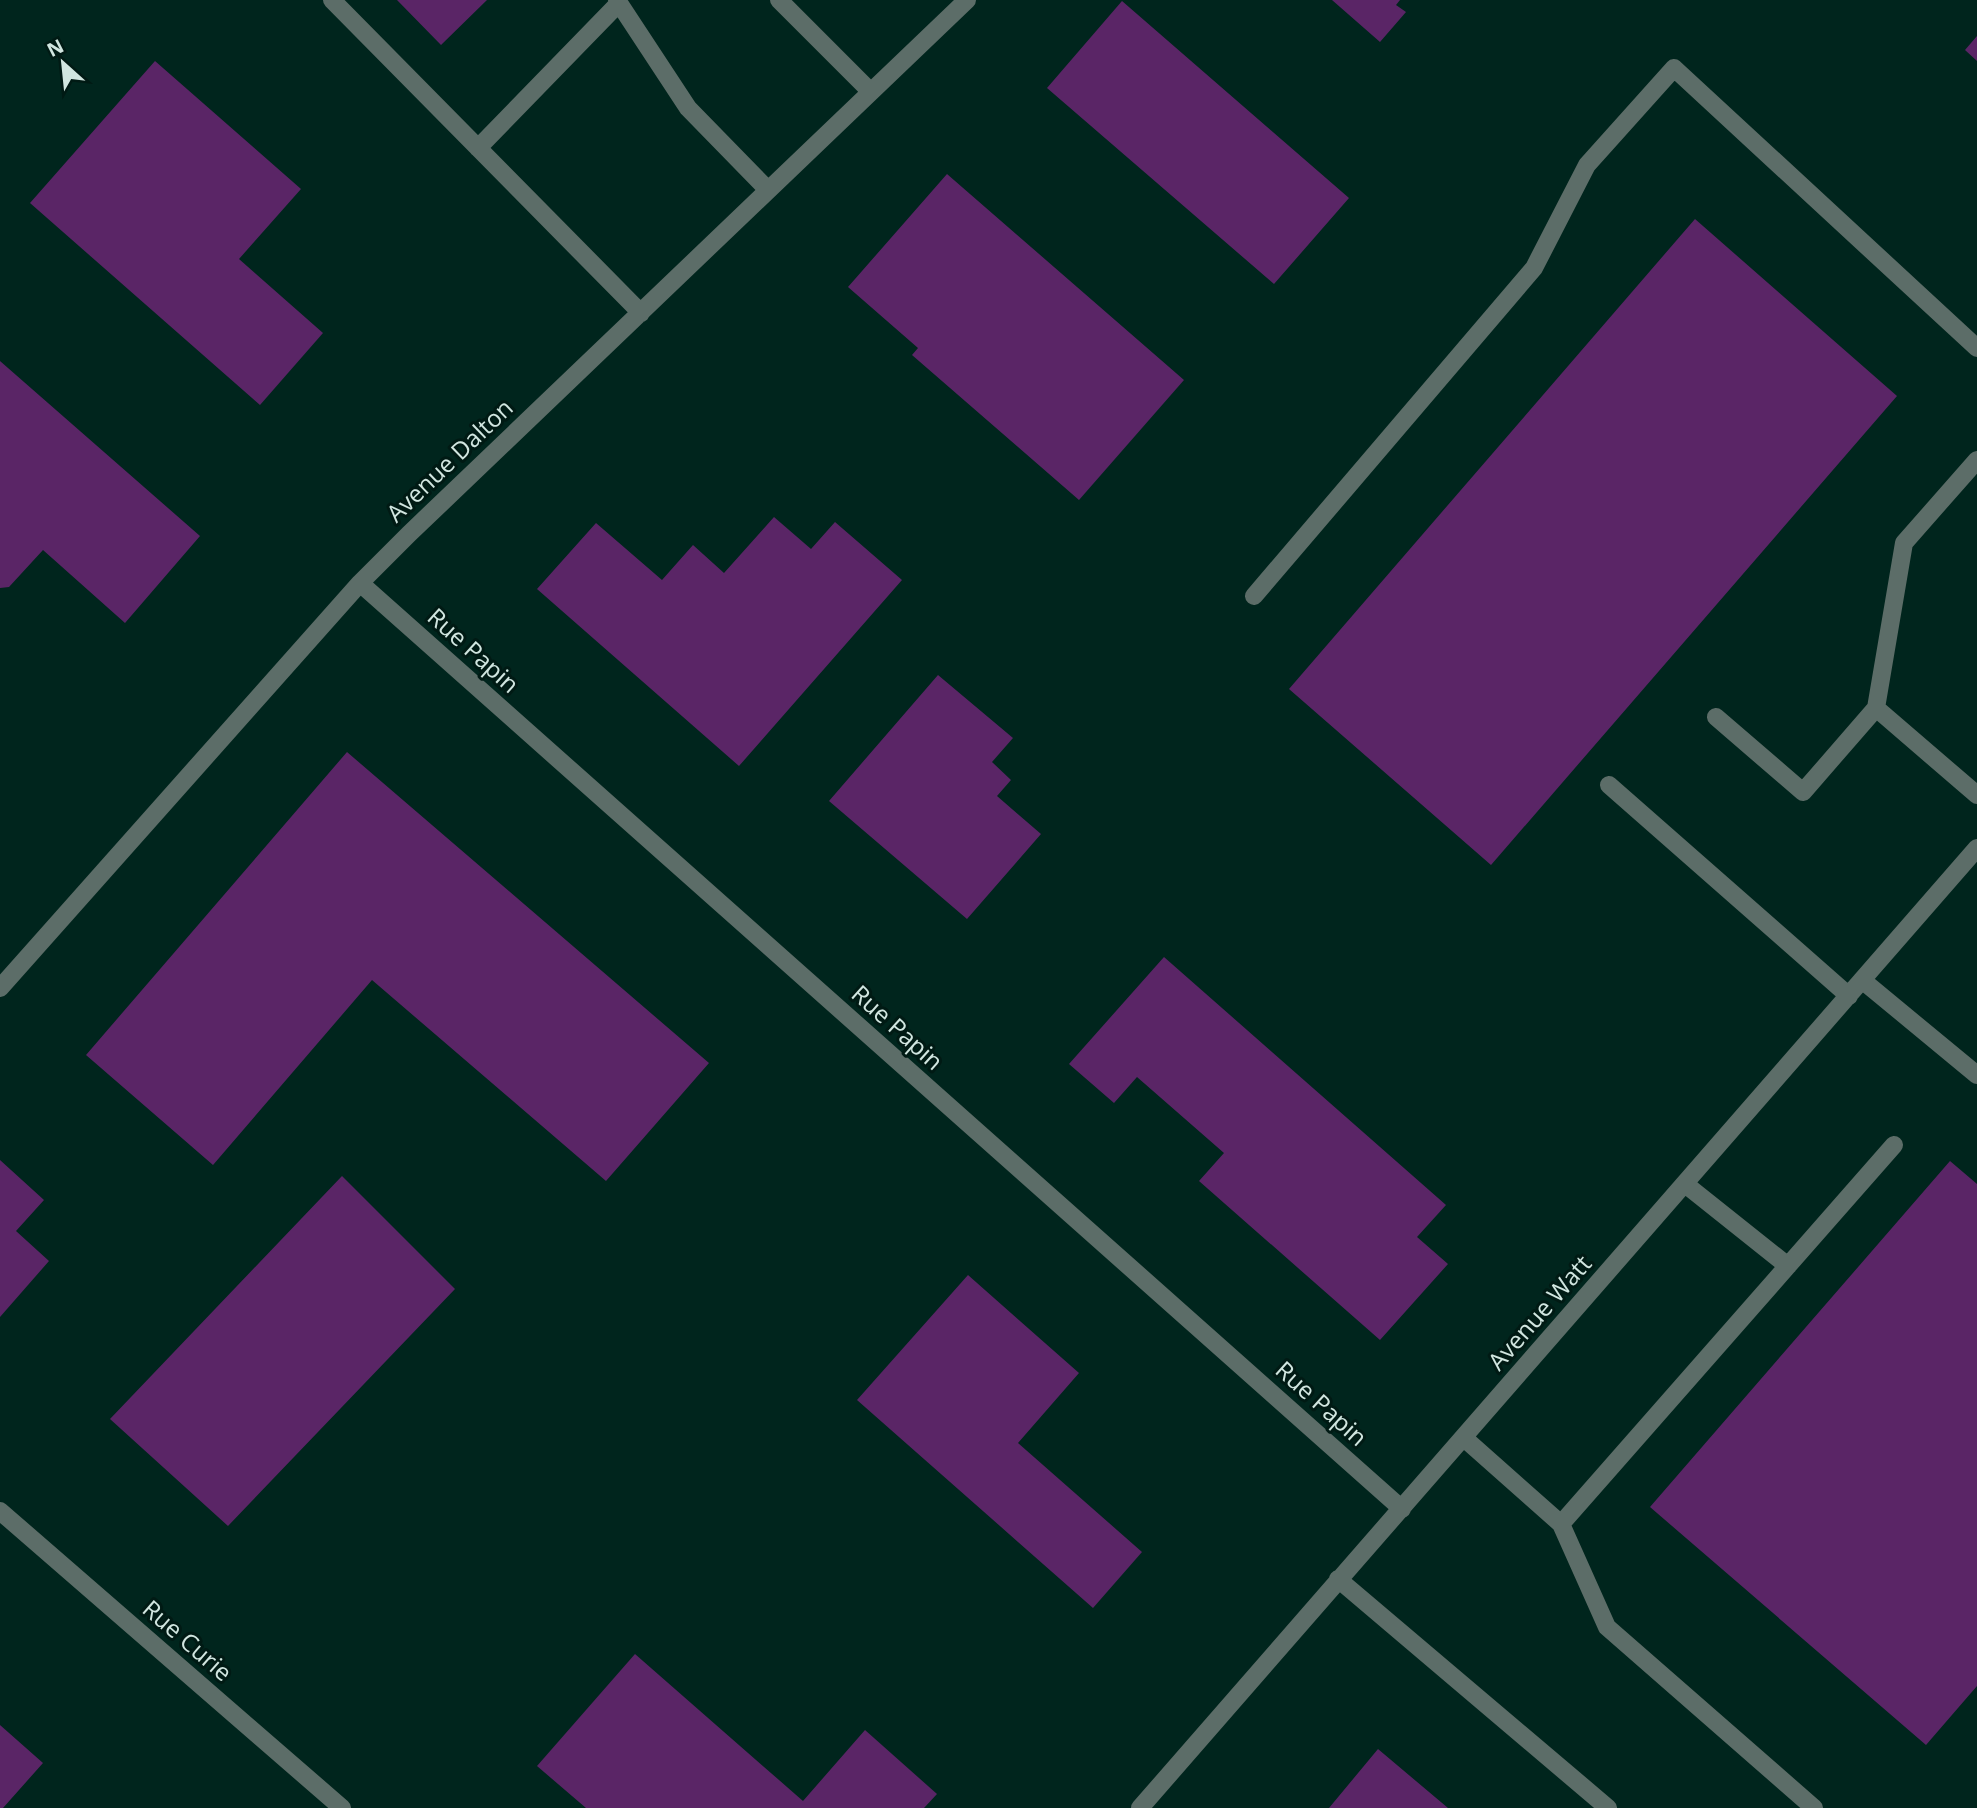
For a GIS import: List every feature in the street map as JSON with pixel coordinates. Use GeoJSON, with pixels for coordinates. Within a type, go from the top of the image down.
{"type":"FeatureCollection","features":[{"type":"Feature","properties":{"kind":"street"},"geometry":{"type":"LineString","coordinates":[[332,0],[640,313]]}},
{"type":"Feature","properties":{"kind":"street","name":"Avenue Dalton"},"geometry":{"type":"LineString","coordinates":[[0,988],[360,583],[967,0]]}},
{"type":"Feature","properties":{"kind":"street"},"geometry":{"type":"LineString","coordinates":[[478,148],[618,1],[688,108],[768,190]]}},
{"type":"Feature","properties":{"kind":"street"},"geometry":{"type":"LineString","coordinates":[[787,3],[871,92]]}},
{"type":"Feature","properties":{"kind":"street"},"geometry":{"type":"LineString","coordinates":[[1254,596],[1534,268],[1587,165],[1674,68],[1977,348]]}},
{"type":"Feature","properties":{"kind":"street"},"geometry":{"type":"LineString","coordinates":[[1716,718],[1802,792],[1876,708],[1904,543],[1977,460]]}},
{"type":"Feature","properties":{"kind":"street","name":"Rue Papin"},"geometry":{"type":"LineString","coordinates":[[360,583],[1402,1509]]}},
{"type":"Feature","properties":{"kind":"street"},"geometry":{"type":"LineString","coordinates":[[1876,708],[1977,795]]}},
{"type":"Feature","properties":{"kind":"street"},"geometry":{"type":"LineString","coordinates":[[1609,785],[1849,996]]}},
{"type":"Feature","properties":{"kind":"street","name":"Avenue Watt"},"geometry":{"type":"LineString","coordinates":[[1140,1808],[1977,848]]}},
{"type":"Feature","properties":{"kind":"street"},"geometry":{"type":"LineString","coordinates":[[1862,980],[1977,1074]]}},
{"type":"Feature","properties":{"kind":"street"},"geometry":{"type":"LineString","coordinates":[[1561,1524],[1894,1144]]}},
{"type":"Feature","properties":{"kind":"street"},"geometry":{"type":"LineString","coordinates":[[1685,1184],[1788,1266]]}},
{"type":"Feature","properties":{"kind":"street"},"geometry":{"type":"LineString","coordinates":[[1464,1438],[1561,1524],[1607,1627],[1814,1808]]}},
{"type":"Feature","properties":{"kind":"street","name":"Rue Curie"},"geometry":{"type":"LineString","coordinates":[[0,1511],[342,1808]]}},
{"type":"Feature","properties":{"kind":"street"},"geometry":{"type":"LineString","coordinates":[[1338,1580],[1608,1808]]}},
{"type":"Feature","properties":{"kind":"building"},"geometry":{"type":"Polygon","coordinates":[[[397,0],[487,0],[441,45],[397,0]]]}},
{"type":"Feature","properties":{"kind":"building"},"geometry":{"type":"Polygon","coordinates":[[[1332,0],[1400,0],[1396,5],[1406,12],[1380,42],[1332,0]]]}},
{"type":"Feature","properties":{"kind":"building"},"geometry":{"type":"Polygon","coordinates":[[[1122,1],[1349,198],[1274,284],[1047,88],[1122,1]]]}},
{"type":"Feature","properties":{"kind":"building"},"geometry":{"type":"Polygon","coordinates":[[[1977,36],[1977,61],[1965,50],[1977,36]]]}},
{"type":"Feature","properties":{"kind":"building"},"geometry":{"type":"Polygon","coordinates":[[[155,61],[301,189],[239,259],[323,333],[260,405],[30,203],[155,61]]]}},
{"type":"Feature","properties":{"kind":"building"},"geometry":{"type":"Polygon","coordinates":[[[947,174],[1184,380],[1079,500],[912,355],[918,348],[848,287],[947,174]]]}},
{"type":"Feature","properties":{"kind":"building"},"geometry":{"type":"Polygon","coordinates":[[[1695,219],[1897,396],[1491,865],[1289,689],[1695,219]]]}},
{"type":"Feature","properties":{"kind":"building"},"geometry":{"type":"Polygon","coordinates":[[[0,361],[200,536],[125,623],[43,550],[9,587],[0,588],[0,361]]]}},
{"type":"Feature","properties":{"kind":"building"},"geometry":{"type":"Polygon","coordinates":[[[774,517],[811,549],[835,522],[902,580],[739,766],[537,589],[596,523],[662,580],[693,545],[724,573],[774,517]]]}},
{"type":"Feature","properties":{"kind":"building"},"geometry":{"type":"Polygon","coordinates":[[[938,675],[1013,738],[992,762],[1011,780],[997,796],[1041,834],[967,919],[829,801],[938,675]]]}},
{"type":"Feature","properties":{"kind":"building"},"geometry":{"type":"Polygon","coordinates":[[[347,752],[709,1063],[606,1181],[372,980],[213,1165],[86,1055],[347,752]]]}},
{"type":"Feature","properties":{"kind":"building"},"geometry":{"type":"Polygon","coordinates":[[[1164,957],[1446,1205],[1417,1237],[1448,1264],[1380,1340],[1199,1181],[1224,1153],[1137,1077],[1114,1103],[1069,1064],[1164,957]]]}},
{"type":"Feature","properties":{"kind":"building"},"geometry":{"type":"Polygon","coordinates":[[[0,1160],[44,1200],[16,1231],[49,1261],[0,1317],[0,1160]]]}},
{"type":"Feature","properties":{"kind":"building"},"geometry":{"type":"Polygon","coordinates":[[[1950,1161],[1977,1184],[1977,1686],[1926,1745],[1650,1507],[1950,1161]]]}},
{"type":"Feature","properties":{"kind":"building"},"geometry":{"type":"Polygon","coordinates":[[[342,1176],[455,1289],[228,1526],[110,1419],[342,1176]]]}},
{"type":"Feature","properties":{"kind":"building"},"geometry":{"type":"Polygon","coordinates":[[[968,1275],[1079,1373],[1018,1443],[1142,1552],[1093,1608],[857,1400],[968,1275]]]}},
{"type":"Feature","properties":{"kind":"building"},"geometry":{"type":"Polygon","coordinates":[[[635,1654],[803,1801],[865,1730],[937,1794],[924,1808],[586,1808],[537,1766],[635,1654]]]}},
{"type":"Feature","properties":{"kind":"building"},"geometry":{"type":"Polygon","coordinates":[[[0,1725],[43,1763],[3,1808],[0,1808],[0,1725]]]}},
{"type":"Feature","properties":{"kind":"building"},"geometry":{"type":"Polygon","coordinates":[[[1378,1749],[1448,1808],[1329,1808],[1378,1749]]]}}]}
